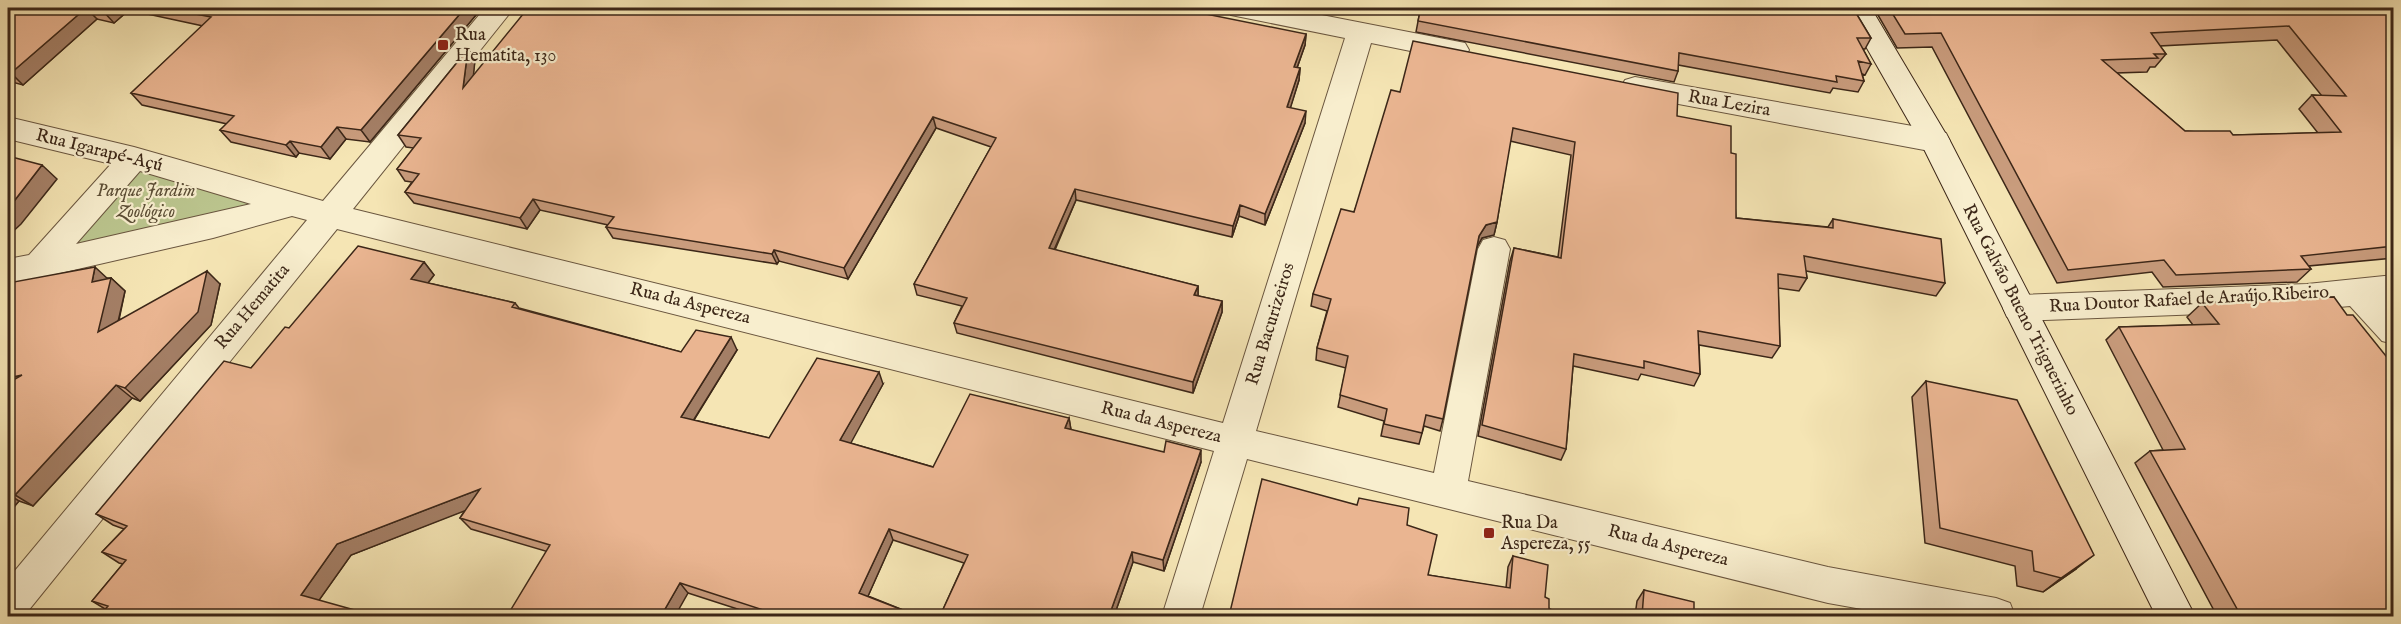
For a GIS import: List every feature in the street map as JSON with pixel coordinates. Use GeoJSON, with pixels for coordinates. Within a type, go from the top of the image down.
{"type":"FeatureCollection","features":[{"type":"Feature","properties":{"kind":"street","name":"Rua Hematita"},"geometry":{"type":"LineString","coordinates":[[8,607],[500,8]]}},
{"type":"Feature","properties":{"kind":"street"},"geometry":{"type":"LineString","coordinates":[[1241,8],[1477,55]]}},
{"type":"Feature","properties":{"kind":"street","name":"Rua Galvão Bueno Triguerinho"},"geometry":{"type":"LineString","coordinates":[[1858,8],[1935,141],[2176,616]]}},
{"type":"Feature","properties":{"kind":"street","name":"Rua Bacurizeiros"},"geometry":{"type":"LineString","coordinates":[[1181,616],[1361,31]]}},
{"type":"Feature","properties":{"kind":"street","name":"Rua Lezira"},"geometry":{"type":"LineString","coordinates":[[1605,82],[1935,141]]}},
{"type":"Feature","properties":{"kind":"street","name":"Rua Igarapé-Açú"},"geometry":{"type":"LineString","coordinates":[[8,128],[134,158],[329,215]]}},
{"type":"Feature","properties":{"kind":"street"},"geometry":{"type":"LineString","coordinates":[[22,270],[134,158]]}},
{"type":"Feature","properties":{"kind":"street"},"geometry":{"type":"LineString","coordinates":[[22,270],[293,204]]}},
{"type":"Feature","properties":{"kind":"street","name":"Rua da Aspereza"},"geometry":{"type":"LineString","coordinates":[[329,215],[1448,494],[1828,585],[1996,616]]}},
{"type":"Feature","properties":{"kind":"street"},"geometry":{"type":"LineString","coordinates":[[1448,494],[1494,249]]}},
{"type":"Feature","properties":{"kind":"street","name":"Rua Doutor Rafael de Araújo Ribeiro"},"geometry":{"type":"LineString","coordinates":[[2019,308],[2307,297],[2394,288]]}},
{"type":"Feature","properties":{"kind":"street"},"geometry":{"type":"LineString","coordinates":[[2358,292],[2394,332]]}},
{"type":"Feature","properties":{"kind":"green space","name":"Parque Jardim Zoológico"},"geometry":{"type":"Polygon","coordinates":[[[134,158],[293,204],[37,267],[134,158]]]}},
{"type":"Feature","properties":{"kind":"building"},"geometry":{"type":"Polygon","coordinates":[[[8,8],[86,8],[11,73],[8,72],[8,8]]]}},
{"type":"Feature","properties":{"kind":"building"},"geometry":{"type":"Polygon","coordinates":[[[88,8],[107,8],[103,11],[88,8]]]}},
{"type":"Feature","properties":{"kind":"building"},"geometry":{"type":"Polygon","coordinates":[[[165,8],[465,8],[361,130],[337,127],[321,147],[290,141],[286,145],[220,130],[234,116],[131,93],[211,17],[165,8]]]}},
{"type":"Feature","properties":{"kind":"building"},"geometry":{"type":"Polygon","coordinates":[[[528,8],[1176,8],[1306,34],[1294,67],[1300,68],[1287,107],[1306,111],[1265,214],[1240,205],[1233,226],[1075,189],[1049,248],[1198,286],[1194,295],[1222,301],[1193,382],[954,323],[967,298],[914,284],[996,138],[933,117],[844,268],[774,250],[772,254],[606,227],[614,217],[533,199],[520,218],[405,192],[419,174],[397,169],[421,138],[398,135],[468,49],[463,88],[528,8]]]}},
{"type":"Feature","properties":{"kind":"building"},"geometry":{"type":"Polygon","coordinates":[[[1421,8],[1853,8],[1871,38],[1857,38],[1871,64],[1858,61],[1864,81],[1836,76],[1837,82],[1679,53],[1678,71],[1418,21],[1421,8]]]}},
{"type":"Feature","properties":{"kind":"building"},"geometry":{"type":"Polygon","coordinates":[[[1889,8],[2394,8],[2394,246],[2301,256],[2311,269],[2176,275],[2164,260],[2068,270],[1941,33],[1905,34],[1889,8]],[[2289,26],[2151,33],[2166,54],[2154,54],[2158,58],[2102,60],[2185,131],[2230,131],[2233,135],[2341,132],[2312,95],[2346,96],[2289,26]]]}},
{"type":"Feature","properties":{"kind":"building"},"geometry":{"type":"Polygon","coordinates":[[[1413,41],[1678,93],[1677,116],[1731,126],[1731,153],[1736,154],[1736,218],[1833,228],[1833,219],[1941,239],[1945,283],[1804,256],[1807,278],[1778,274],[1780,346],[1698,331],[1700,374],[1644,361],[1644,368],[1574,354],[1566,449],[1482,425],[1514,248],[1561,258],[1575,142],[1513,128],[1497,222],[1486,225],[1479,236],[1443,419],[1426,415],[1422,433],[1384,424],[1387,409],[1340,395],[1348,356],[1317,348],[1331,299],[1313,294],[1341,209],[1354,212],[1391,90],[1400,92],[1413,41]]]}},
{"type":"Feature","properties":{"kind":"building"},"geometry":{"type":"Polygon","coordinates":[[[8,156],[42,165],[8,209],[8,156]]]}},
{"type":"Feature","properties":{"kind":"building"},"geometry":{"type":"Polygon","coordinates":[[[358,246],[424,262],[411,279],[515,303],[512,307],[681,352],[696,330],[731,337],[681,417],[769,438],[817,358],[879,372],[840,440],[933,467],[970,394],[1069,418],[1065,428],[1164,452],[1166,441],[1201,450],[1163,560],[1132,552],[1109,616],[940,616],[968,555],[889,529],[859,593],[918,616],[782,616],[680,583],[661,616],[507,616],[550,545],[460,518],[480,489],[337,544],[301,595],[376,616],[99,616],[108,606],[92,601],[126,560],[102,552],[127,526],[96,514],[224,361],[251,368],[285,327],[289,328],[358,246]]]}},
{"type":"Feature","properties":{"kind":"building"},"geometry":{"type":"Polygon","coordinates":[[[95,267],[92,282],[111,278],[98,332],[207,271],[198,312],[125,388],[116,385],[15,495],[8,492],[8,383],[22,375],[8,378],[8,283],[95,267]]]}},
{"type":"Feature","properties":{"kind":"building"},"geometry":{"type":"Polygon","coordinates":[[[2334,297],[2347,315],[2353,315],[2394,366],[2394,616],[2241,616],[2150,451],[2185,449],[2119,327],[2219,324],[2202,303],[2334,297]]]}},
{"type":"Feature","properties":{"kind":"building"},"geometry":{"type":"Polygon","coordinates":[[[1926,381],[2017,400],[2094,555],[2061,578],[2034,571],[2032,551],[1940,528],[1926,381]]]}},
{"type":"Feature","properties":{"kind":"building"},"geometry":{"type":"Polygon","coordinates":[[[1262,479],[1357,505],[1359,498],[1409,508],[1407,525],[1437,535],[1428,575],[1510,588],[1513,556],[1548,565],[1545,597],[1549,599],[1549,609],[1573,616],[1492,616],[1472,612],[1471,616],[1229,616],[1262,479]]]}},
{"type":"Feature","properties":{"kind":"building"},"geometry":{"type":"Polygon","coordinates":[[[1644,590],[1694,602],[1694,616],[1642,616],[1644,590]]]}},
{"type":"Feature","properties":{"kind":"place","name":"Rua Hematita, 130"},"geometry":{"type":"Point","coordinates":[443,45]}},
{"type":"Feature","properties":{"kind":"place","name":"Rua Da Aspereza, 55"},"geometry":{"type":"Point","coordinates":[1489,533]}}]}
